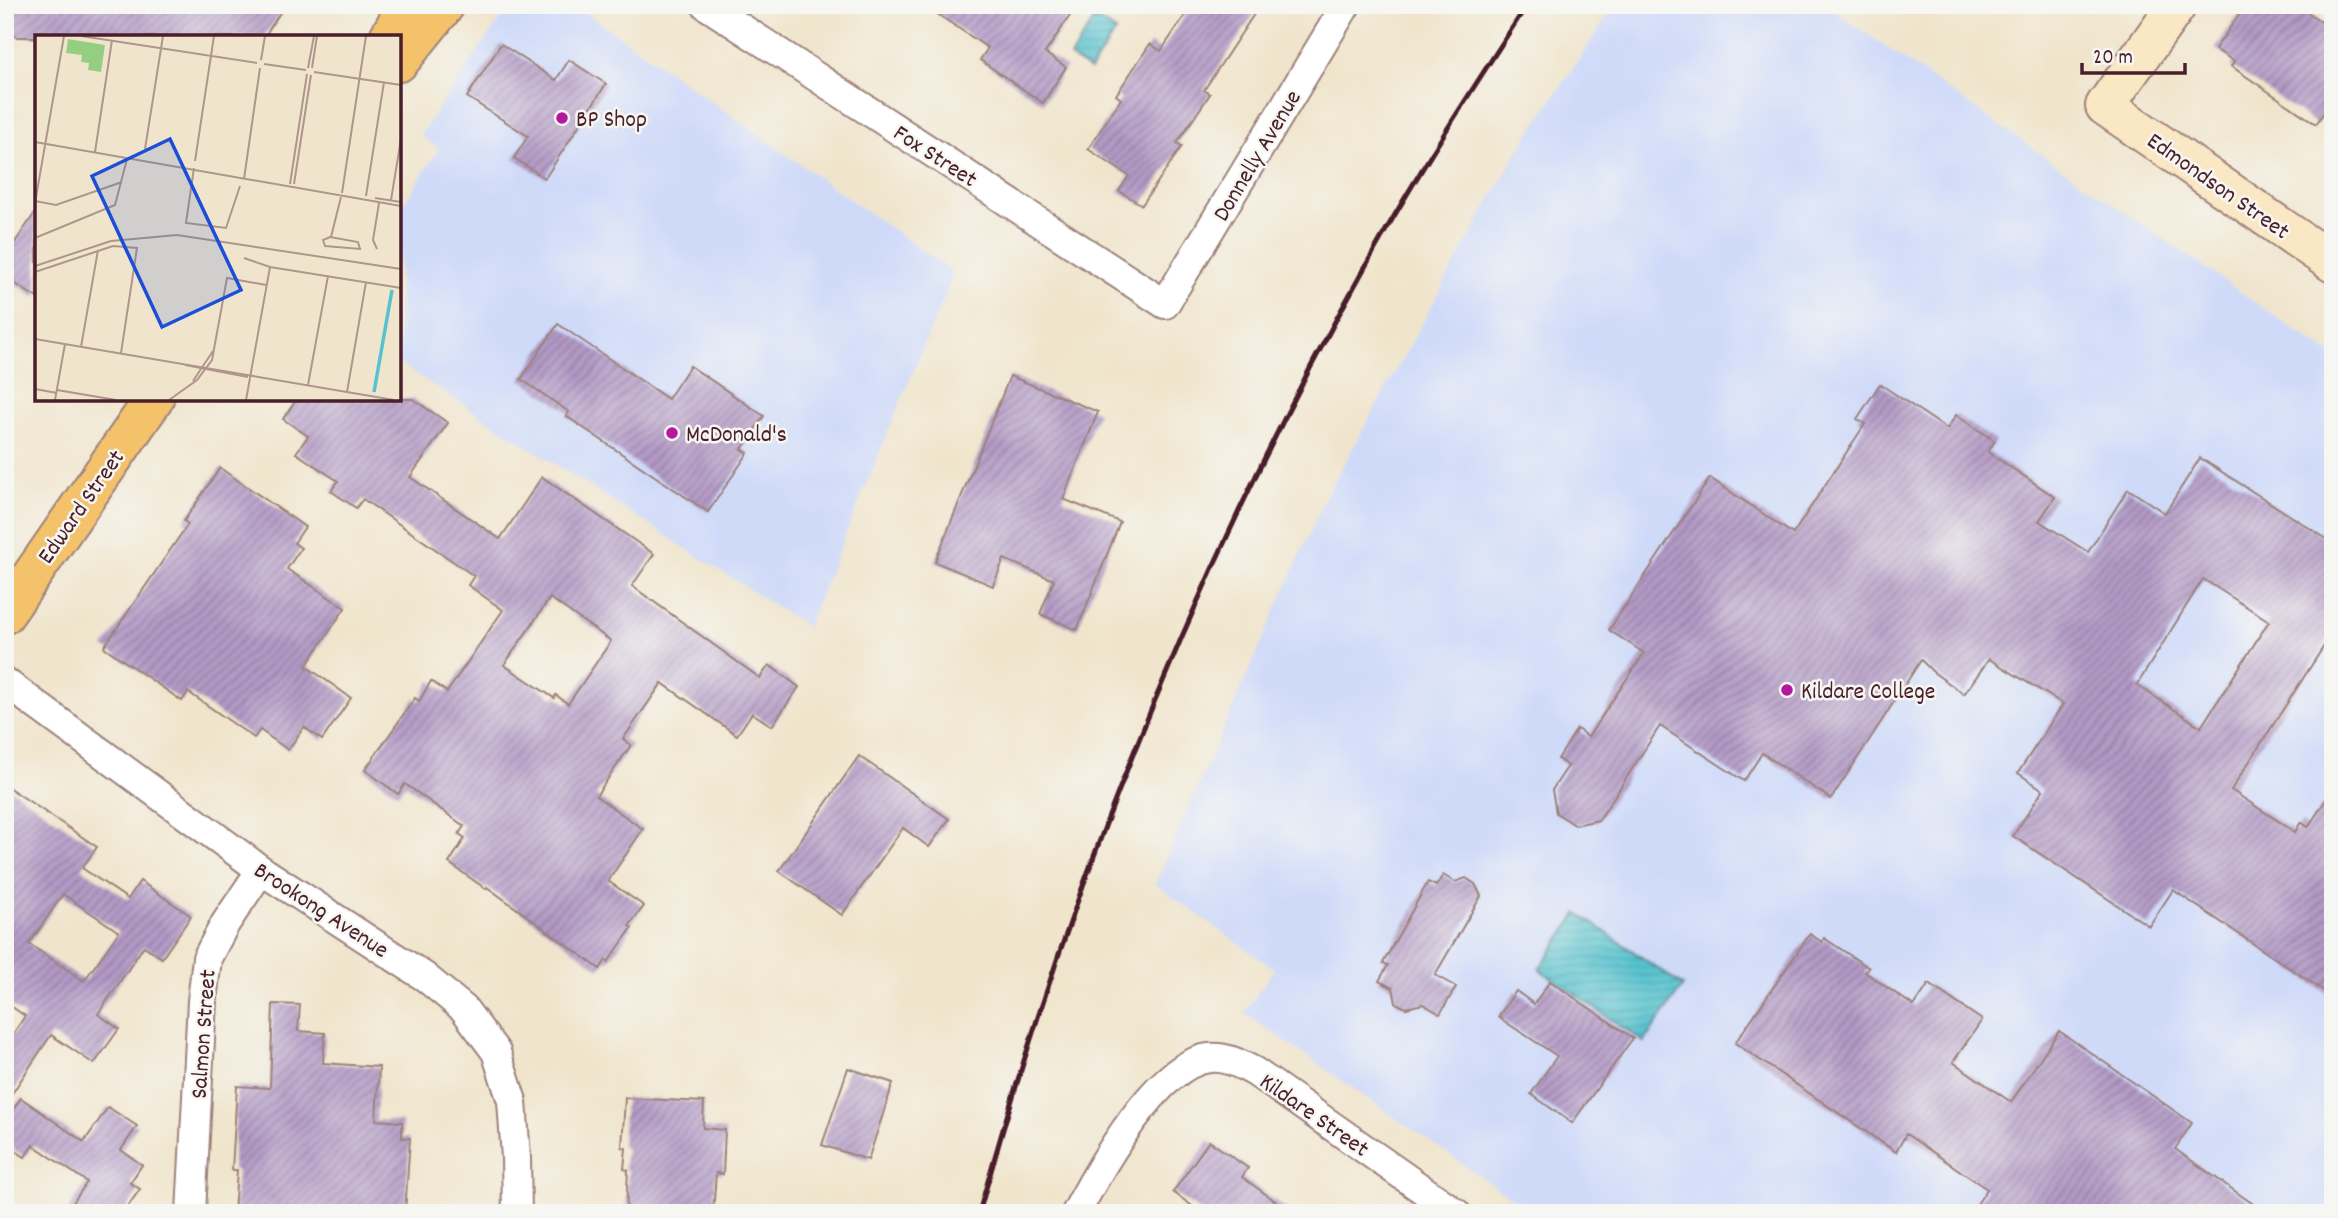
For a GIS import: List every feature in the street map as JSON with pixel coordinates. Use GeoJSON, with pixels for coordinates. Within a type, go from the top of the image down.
{"type":"FeatureCollection","features":[{"type":"Feature","properties":{"kind":"highway"},"geometry":{"type":"LineString","coordinates":[[390,35],[407,5]]}},
{"type":"Feature","properties":{"kind":"highway"},"geometry":{"type":"LineString","coordinates":[[401,60],[445,5]]}},
{"type":"Feature","properties":{"kind":"highway","name":"Edward Street"},"geometry":{"type":"LineString","coordinates":[[5,614],[153,401]]}},
{"type":"Feature","properties":{"kind":"street","name":"Fox Street"},"geometry":{"type":"LineString","coordinates":[[706,5],[1165,304]]}},
{"type":"Feature","properties":{"kind":"street","name":"Donnelly Avenue"},"geometry":{"type":"LineString","coordinates":[[1165,304],[1346,5]]}},
{"type":"Feature","properties":{"kind":"street","name":"Edmondson Street"},"geometry":{"type":"LineString","coordinates":[[2177,5],[2105,106],[2333,263]]}},
{"type":"Feature","properties":{"kind":"street","name":"Brookong Avenue"},"geometry":{"type":"LineString","coordinates":[[5,682],[261,870],[425,977],[464,1009],[496,1052],[512,1101],[517,1213]]}},
{"type":"Feature","properties":{"kind":"street","name":"Salmon Street"},"geometry":{"type":"LineString","coordinates":[[191,1213],[202,1001],[207,958],[225,924],[261,870]]}},
{"type":"Feature","properties":{"kind":"street","name":"Kildare Street"},"geometry":{"type":"LineString","coordinates":[[1076,1213],[1096,1175],[1125,1132],[1165,1082],[1186,1065],[1210,1058],[1231,1060],[1255,1072],[1457,1213]]}},
{"type":"Feature","properties":{"kind":"shaded area"},"geometry":{"type":"Polygon","coordinates":[[[510,5],[575,5],[954,273],[807,627],[401,364],[401,207],[439,149],[420,135],[510,5]]]}},
{"type":"Feature","properties":{"kind":"shaded area","name":"Kildare College"},"geometry":{"type":"Polygon","coordinates":[[[1615,5],[1825,5],[2333,356],[2333,1213],[1533,1213],[1244,1013],[1274,969],[1155,884],[1326,496],[1519,149],[1615,5]]]}},
{"type":"Feature","properties":{"kind":"water"},"geometry":{"type":"Polygon","coordinates":[[[1095,18],[1116,31],[1090,70],[1070,57],[1095,18]]]}},
{"type":"Feature","properties":{"kind":"water"},"geometry":{"type":"Polygon","coordinates":[[[1578,913],[1683,986],[1644,1042],[1539,969],[1578,913]]]}},
{"type":"Feature","properties":{"kind":"building"},"geometry":{"type":"Polygon","coordinates":[[[5,5],[285,5],[265,35],[17,37],[5,29],[5,5]]]}},
{"type":"Feature","properties":{"kind":"building"},"geometry":{"type":"Polygon","coordinates":[[[924,5],[1077,5],[1045,53],[1066,67],[1043,103],[980,60],[988,48],[924,5]]]}},
{"type":"Feature","properties":{"kind":"building"},"geometry":{"type":"Polygon","coordinates":[[[1192,5],[1260,5],[1204,90],[1210,94],[1177,143],[1182,146],[1142,205],[1119,191],[1129,176],[1088,149],[1121,99],[1116,95],[1150,44],[1161,51],[1192,5]]]}},
{"type":"Feature","properties":{"kind":"building"},"geometry":{"type":"Polygon","coordinates":[[[2246,5],[2297,5],[2333,30],[2333,99],[2316,124],[2231,66],[2235,62],[2215,49],[2246,5]]]}},
{"type":"Feature","properties":{"kind":"building"},"geometry":{"type":"Polygon","coordinates":[[[501,44],[556,80],[569,60],[606,84],[545,178],[514,158],[528,136],[467,97],[501,44]]]}},
{"type":"Feature","properties":{"kind":"building"},"geometry":{"type":"Polygon","coordinates":[[[35,213],[35,297],[5,277],[5,257],[35,213]]]}},
{"type":"Feature","properties":{"kind":"building","name":"McDonald's"},"geometry":{"type":"Polygon","coordinates":[[[558,324],[668,399],[690,366],[764,416],[742,449],[748,453],[708,512],[566,416],[569,412],[521,379],[558,324]]]}},
{"type":"Feature","properties":{"kind":"building"},"geometry":{"type":"Polygon","coordinates":[[[1010,376],[1098,412],[1063,499],[1120,522],[1077,630],[1040,614],[1054,580],[1004,559],[993,586],[935,562],[1010,376]]]}},
{"type":"Feature","properties":{"kind":"building"},"geometry":{"type":"Polygon","coordinates":[[[1880,384],[1947,429],[1956,415],[1995,441],[1988,452],[2055,497],[2039,521],[2088,552],[2128,489],[2165,513],[2200,458],[2333,543],[2333,632],[2231,790],[2295,832],[2301,822],[2308,827],[2333,789],[2333,997],[2173,890],[2149,926],[2013,836],[2043,790],[2018,773],[2063,704],[1989,659],[1964,694],[1921,660],[1831,799],[1762,753],[1744,781],[1660,726],[1599,820],[1575,825],[1556,813],[1552,790],[1568,766],[1558,759],[1577,729],[1588,737],[1644,653],[1609,630],[1710,478],[1793,534],[1865,424],[1857,419],[1880,384]],[[2203,579],[2137,685],[2201,727],[2269,621],[2203,579]]]}},
{"type":"Feature","properties":{"kind":"building"},"geometry":{"type":"Polygon","coordinates":[[[413,399],[448,423],[410,477],[500,539],[542,477],[654,554],[632,586],[760,678],[769,665],[799,687],[772,726],[752,713],[737,735],[662,683],[623,739],[631,745],[596,796],[643,829],[608,881],[644,906],[629,926],[632,928],[600,969],[487,887],[486,889],[449,863],[465,838],[459,834],[464,826],[405,784],[398,794],[365,770],[415,698],[419,701],[431,681],[447,692],[503,610],[468,585],[474,576],[363,499],[356,508],[331,491],[338,481],[296,453],[308,436],[283,419],[296,401],[413,399]],[[550,598],[504,665],[554,698],[556,695],[568,704],[611,641],[550,598]]]}},
{"type":"Feature","properties":{"kind":"building"},"geometry":{"type":"Polygon","coordinates":[[[220,468],[305,527],[294,543],[301,548],[287,569],[345,608],[306,666],[351,698],[322,740],[304,727],[288,750],[260,730],[254,738],[188,692],[182,701],[104,647],[188,524],[184,521],[220,468]]]}},
{"type":"Feature","properties":{"kind":"building"},"geometry":{"type":"Polygon","coordinates":[[[859,756],[949,819],[929,847],[903,828],[842,915],[779,871],[859,756]]]}},
{"type":"Feature","properties":{"kind":"building"},"geometry":{"type":"Polygon","coordinates":[[[5,785],[97,847],[82,868],[128,899],[140,881],[191,916],[162,958],[144,946],[98,1014],[119,1029],[94,1064],[51,1035],[5,1104],[5,1046],[25,1016],[5,1002],[5,785]],[[63,894],[29,944],[84,981],[119,932],[63,894]]]}},
{"type":"Feature","properties":{"kind":"building"},"geometry":{"type":"Polygon","coordinates":[[[1443,875],[1455,882],[1466,878],[1475,884],[1481,896],[1435,975],[1456,987],[1440,1014],[1423,1004],[1406,1008],[1396,1003],[1393,988],[1379,981],[1388,965],[1383,963],[1428,882],[1436,886],[1443,875]]]}},
{"type":"Feature","properties":{"kind":"building"},"geometry":{"type":"Polygon","coordinates":[[[1810,934],[1822,942],[1824,938],[1869,968],[1865,972],[1914,1006],[1929,984],[1982,1020],[1953,1062],[2011,1102],[2059,1031],[2192,1123],[2175,1149],[2266,1213],[1971,1213],[1987,1189],[1906,1134],[1896,1152],[1735,1043],[1810,934]]]}},
{"type":"Feature","properties":{"kind":"building"},"geometry":{"type":"Polygon","coordinates":[[[1550,981],[1633,1038],[1572,1123],[1531,1094],[1557,1056],[1498,1017],[1516,991],[1534,1004],[1550,981]]]}},
{"type":"Feature","properties":{"kind":"building"},"geometry":{"type":"Polygon","coordinates":[[[273,1004],[300,1005],[298,1031],[325,1033],[323,1063],[379,1067],[376,1120],[402,1122],[402,1138],[410,1138],[405,1213],[234,1213],[237,1170],[232,1170],[237,1086],[270,1088],[273,1004]]]}},
{"type":"Feature","properties":{"kind":"building"},"geometry":{"type":"Polygon","coordinates":[[[848,1068],[893,1083],[868,1160],[822,1145],[848,1068]]]}},
{"type":"Feature","properties":{"kind":"building"},"geometry":{"type":"Polygon","coordinates":[[[21,1098],[84,1142],[108,1107],[137,1126],[121,1150],[142,1165],[130,1183],[140,1189],[123,1213],[66,1213],[87,1182],[33,1145],[25,1157],[5,1144],[5,1121],[21,1098]]]}},
{"type":"Feature","properties":{"kind":"building"},"geometry":{"type":"Polygon","coordinates":[[[625,1098],[704,1102],[703,1128],[725,1130],[723,1174],[716,1173],[713,1213],[626,1213],[628,1170],[624,1169],[626,1148],[622,1147],[625,1098]]]}},
{"type":"Feature","properties":{"kind":"building"},"geometry":{"type":"Polygon","coordinates":[[[1209,1141],[1248,1168],[1242,1177],[1292,1213],[1202,1213],[1173,1192],[1209,1141]]]}},
{"type":"Feature","properties":{"kind":"railway"},"geometry":{"type":"LineString","coordinates":[[979,1213],[1054,968],[1097,848],[1193,611],[1247,494],[1365,267],[1423,167],[1527,5]]}},
{"type":"Feature","properties":{"kind":"place","name":"BP Shop"},"geometry":{"type":"Point","coordinates":[562,118]}},
{"type":"Feature","properties":{"kind":"place","name":"McDonald's"},"geometry":{"type":"Point","coordinates":[672,433]}},
{"type":"Feature","properties":{"kind":"place","name":"Kildare College"},"geometry":{"type":"Point","coordinates":[1787,690]}}]}
